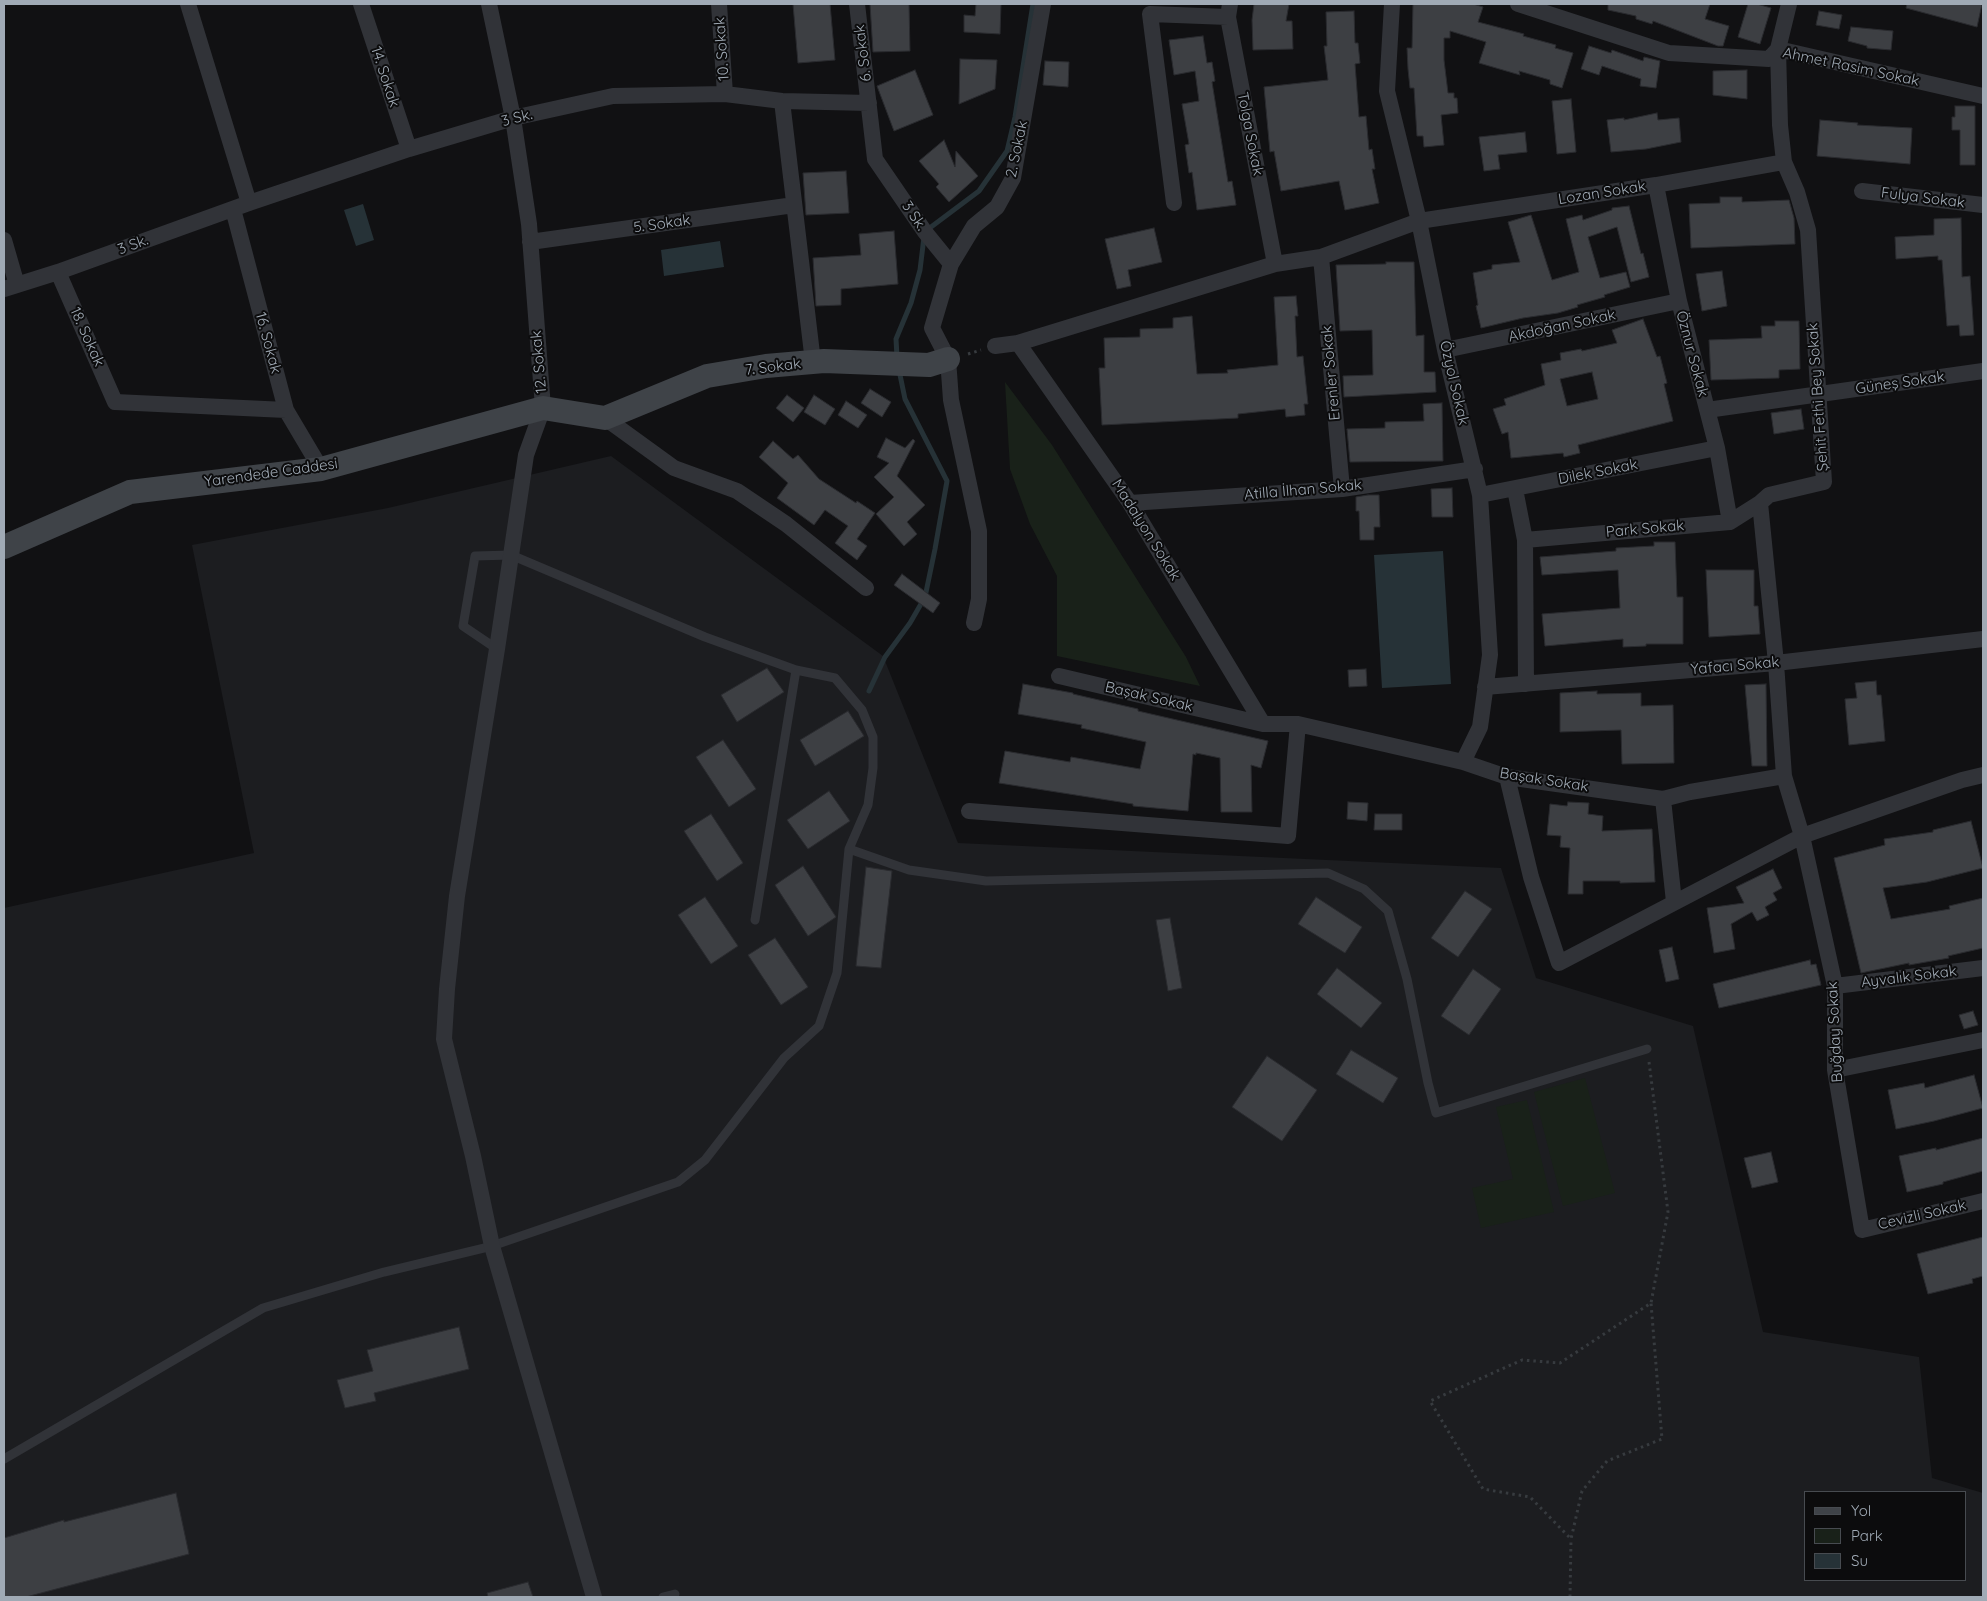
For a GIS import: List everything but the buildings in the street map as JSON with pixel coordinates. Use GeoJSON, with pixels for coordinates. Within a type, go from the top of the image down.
{"type":"FeatureCollection","features":[{"type":"Feature","properties":{"kind":"main road","name":"7. Sokak"},"geometry":{"type":"LineString","coordinates":[[605,418],[707,376],[766,366],[824,361],[929,365],[948,359]]}},
{"type":"Feature","properties":{"kind":"main road","name":"12. Sokak"},"geometry":{"type":"LineString","coordinates":[[543,408],[605,418]]}},
{"type":"Feature","properties":{"kind":"main road","name":"Yarendede Caddesi"},"geometry":{"type":"LineString","coordinates":[[4,547],[130,492],[321,469],[543,408]]}},
{"type":"Feature","properties":{"kind":"street"},"geometry":{"type":"LineString","coordinates":[[188,4],[249,203]]}},
{"type":"Feature","properties":{"kind":"street","name":"14. Sokak"},"geometry":{"type":"LineString","coordinates":[[362,4],[409,150]]}},
{"type":"Feature","properties":{"kind":"street","name":"12. Sokak"},"geometry":{"type":"LineString","coordinates":[[489,4],[513,118],[530,242],[543,408]]}},
{"type":"Feature","properties":{"kind":"street","name":"10. Sokak"},"geometry":{"type":"LineString","coordinates":[[719,4],[725,94]]}},
{"type":"Feature","properties":{"kind":"street","name":"6. Sokak"},"geometry":{"type":"LineString","coordinates":[[856,4],[869,103]]}},
{"type":"Feature","properties":{"kind":"street","name":"2. Sokak"},"geometry":{"type":"LineString","coordinates":[[948,359],[932,328],[951,264],[974,226],[997,207],[1013,178],[1042,4]]}},
{"type":"Feature","properties":{"kind":"street","name":"Özyol Sokak"},"geometry":{"type":"LineString","coordinates":[[1392,4],[1387,91],[1419,221],[1445,350],[1480,495],[1490,655],[1480,727],[1463,762]]}},
{"type":"Feature","properties":{"kind":"street","name":"Ahmet Rasim Sokak"},"geometry":{"type":"LineString","coordinates":[[1518,4],[1669,52],[1769,59],[1778,49],[1983,96]]}},
{"type":"Feature","properties":{"kind":"street","name":"Şehit Fethi Bey Sokak"},"geometry":{"type":"LineString","coordinates":[[1760,503],[1769,495],[1824,482],[1808,230],[1797,192],[1784,162],[1778,84],[1778,49],[1789,4]]}},
{"type":"Feature","properties":{"kind":"street"},"geometry":{"type":"LineString","coordinates":[[1174,203],[1150,14],[1229,11]]}},
{"type":"Feature","properties":{"kind":"street","name":"Tolga Sokak"},"geometry":{"type":"LineString","coordinates":[[1229,11],[1275,264]]}},
{"type":"Feature","properties":{"kind":"street","name":"3 Sk."},"geometry":{"type":"LineString","coordinates":[[11,287],[249,203],[409,150],[513,118],[613,96],[725,94],[782,102],[869,103],[875,158],[925,232],[951,264]]}},
{"type":"Feature","properties":{"kind":"street"},"geometry":{"type":"LineString","coordinates":[[782,102],[813,362]]}},
{"type":"Feature","properties":{"kind":"street","name":"Lozan Sokak"},"geometry":{"type":"LineString","coordinates":[[1419,221],[1656,185],[1784,162]]}},
{"type":"Feature","properties":{"kind":"street","name":"Öznur Sokak"},"geometry":{"type":"LineString","coordinates":[[1656,185],[1679,301],[1717,448],[1730,522]]}},
{"type":"Feature","properties":{"kind":"street","name":"Fulya Sokak"},"geometry":{"type":"LineString","coordinates":[[1862,191],[1983,205]]}},
{"type":"Feature","properties":{"kind":"street","name":"5. Sokak"},"geometry":{"type":"LineString","coordinates":[[530,242],[794,205]]}},
{"type":"Feature","properties":{"kind":"street","name":"16. Sokak"},"geometry":{"type":"LineString","coordinates":[[233,209],[286,410],[321,469]]}},
{"type":"Feature","properties":{"kind":"street"},"geometry":{"type":"LineString","coordinates":[[995,346],[1018,343],[1275,264],[1321,257],[1419,221]]}},
{"type":"Feature","properties":{"kind":"street"},"geometry":{"type":"LineString","coordinates":[[4,240],[11,287]]}},
{"type":"Feature","properties":{"kind":"street","name":"Erenler Sokak"},"geometry":{"type":"LineString","coordinates":[[1321,257],[1342,488]]}},
{"type":"Feature","properties":{"kind":"street","name":"18. Sokak"},"geometry":{"type":"LineString","coordinates":[[58,272],[115,402],[286,410]]}},
{"type":"Feature","properties":{"kind":"street","name":"Akdoğan Sokak"},"geometry":{"type":"LineString","coordinates":[[1445,350],[1679,301]]}},
{"type":"Feature","properties":{"kind":"street","name":"Madalyon Sokak"},"geometry":{"type":"LineString","coordinates":[[1018,343],[1130,503],[1263,724]]}},
{"type":"Feature","properties":{"kind":"street"},"geometry":{"type":"LineString","coordinates":[[948,359],[951,400],[979,531],[979,599],[974,623]]}},
{"type":"Feature","properties":{"kind":"street","name":"Güneş Sokak"},"geometry":{"type":"LineString","coordinates":[[1707,410],[1983,371]]}},
{"type":"Feature","properties":{"kind":"street"},"geometry":{"type":"LineString","coordinates":[[543,408],[526,455],[497,649],[456,896],[444,1039],[473,1156],[492,1246],[594,1597]]}},
{"type":"Feature","properties":{"kind":"street","name":"12. Sokak"},"geometry":{"type":"LineString","coordinates":[[605,418],[674,468],[738,491],[786,524],[866,588]]}},
{"type":"Feature","properties":{"kind":"street","name":"Dilek Sokak"},"geometry":{"type":"LineString","coordinates":[[1480,495],[1717,448]]}},
{"type":"Feature","properties":{"kind":"street","name":"Atilla İlhan Sokak"},"geometry":{"type":"LineString","coordinates":[[1130,503],[1342,488],[1474,469]]}},
{"type":"Feature","properties":{"kind":"street"},"geometry":{"type":"LineString","coordinates":[[1515,488],[1525,540],[1526,684]]}},
{"type":"Feature","properties":{"kind":"street"},"geometry":{"type":"LineString","coordinates":[[1760,503],[1776,663],[1784,776],[1802,836]]}},
{"type":"Feature","properties":{"kind":"street","name":"Park Sokak"},"geometry":{"type":"LineString","coordinates":[[1525,540],[1730,522],[1760,503]]}},
{"type":"Feature","properties":{"kind":"street","name":"Yafacı Sokak"},"geometry":{"type":"LineString","coordinates":[[1485,687],[1776,663],[1983,639]]}},
{"type":"Feature","properties":{"kind":"street","name":"Başak Sokak"},"geometry":{"type":"LineString","coordinates":[[1058,676],[1263,724],[1298,724],[1463,762],[1507,777],[1664,799],[1690,792],[1784,776]]}},
{"type":"Feature","properties":{"kind":"street"},"geometry":{"type":"LineString","coordinates":[[969,811],[1288,836],[1298,724]]}},
{"type":"Feature","properties":{"kind":"street"},"geometry":{"type":"LineString","coordinates":[[1507,777],[1531,877],[1559,963],[1802,836],[1962,780],[1983,775]]}},
{"type":"Feature","properties":{"kind":"street"},"geometry":{"type":"LineString","coordinates":[[1664,799],[1674,902]]}},
{"type":"Feature","properties":{"kind":"street","name":"Buğday Sokak"},"geometry":{"type":"LineString","coordinates":[[1802,836],[1835,986],[1835,1070],[1862,1230]]}},
{"type":"Feature","properties":{"kind":"street","name":"Ayvalık Sokak"},"geometry":{"type":"LineString","coordinates":[[1835,986],[1983,968]]}},
{"type":"Feature","properties":{"kind":"street"},"geometry":{"type":"LineString","coordinates":[[1835,1070],[1983,1040]]}},
{"type":"Feature","properties":{"kind":"street","name":"Cevizli Sokak"},"geometry":{"type":"LineString","coordinates":[[1862,1230],[1983,1201]]}},
{"type":"Feature","properties":{"kind":"lane"},"geometry":{"type":"LineString","coordinates":[[4,1459],[263,1308],[384,1272],[492,1246],[678,1182],[705,1160],[784,1058],[819,1026],[837,973],[849,849],[868,805],[873,768],[873,736],[862,710],[835,678],[796,670],[706,637],[511,555],[475,556],[464,626],[497,649]]}},
{"type":"Feature","properties":{"kind":"lane"},"geometry":{"type":"LineString","coordinates":[[756,920],[796,670]]}},
{"type":"Feature","properties":{"kind":"lane"},"geometry":{"type":"LineString","coordinates":[[849,849],[909,870],[986,882],[1328,873],[1364,889],[1388,911],[1407,979],[1436,1113],[1647,1049]]}},
{"type":"Feature","properties":{"kind":"lane"},"geometry":{"type":"LineString","coordinates":[[663,1597],[675,1594]]}},
{"type":"Feature","properties":{"kind":"path"},"geometry":{"type":"LineString","coordinates":[[948,359],[995,346]]}},
{"type":"Feature","properties":{"kind":"path"},"geometry":{"type":"LineString","coordinates":[[1570,1597],[1571,1539],[1582,1491],[1607,1461],[1662,1439],[1651,1303],[1668,1212],[1647,1049]]}},
{"type":"Feature","properties":{"kind":"path"},"geometry":{"type":"LineString","coordinates":[[1571,1539],[1530,1497],[1483,1489],[1430,1401],[1522,1360],[1560,1363],[1651,1303]]}},
{"type":"Feature","properties":{"kind":"shaded area"},"geometry":{"type":"Polygon","coordinates":[[[611,456],[883,656],[958,843],[1501,868],[1536,978],[1693,1026],[1763,1332],[1919,1357],[1932,1478],[1983,1493],[1983,1597],[4,1597],[4,908],[254,853],[192,545],[388,508],[611,456]]]}},
{"type":"Feature","properties":{"kind":"green space"},"geometry":{"type":"Polygon","coordinates":[[[1005,382],[1052,445],[1186,657],[1200,686],[1057,656],[1057,576],[1030,524],[1010,469],[1005,382]]]}},
{"type":"Feature","properties":{"kind":"green space"},"geometry":{"type":"Polygon","coordinates":[[[1585,1078],[1615,1193],[1563,1206],[1534,1092],[1585,1078]]]}},
{"type":"Feature","properties":{"kind":"green space"},"geometry":{"type":"Polygon","coordinates":[[[1527,1100],[1554,1212],[1481,1228],[1472,1188],[1513,1179],[1496,1107],[1527,1100]]]}},
{"type":"Feature","properties":{"kind":"water"},"geometry":{"type":"Polygon","coordinates":[[[363,204],[374,240],[356,246],[344,210],[363,204]]]}},
{"type":"Feature","properties":{"kind":"water"},"geometry":{"type":"Polygon","coordinates":[[[720,241],[724,267],[664,276],[661,250],[720,241]]]}},
{"type":"Feature","properties":{"kind":"water"},"geometry":{"type":"Polygon","coordinates":[[[1443,551],[1451,684],[1382,688],[1374,555],[1443,551]]]}},
{"type":"Feature","properties":{"kind":"waterway"},"geometry":{"type":"LineString","coordinates":[[927,230],[979,191],[1007,151],[1015,117],[1033,4]]}},
{"type":"Feature","properties":{"kind":"waterway"},"geometry":{"type":"LineString","coordinates":[[897,357],[896,339],[911,303],[920,270],[924,237]]}},
{"type":"Feature","properties":{"kind":"waterway"},"geometry":{"type":"LineString","coordinates":[[869,691],[885,657],[910,623],[925,597],[947,481],[905,399],[899,370]]}}]}
